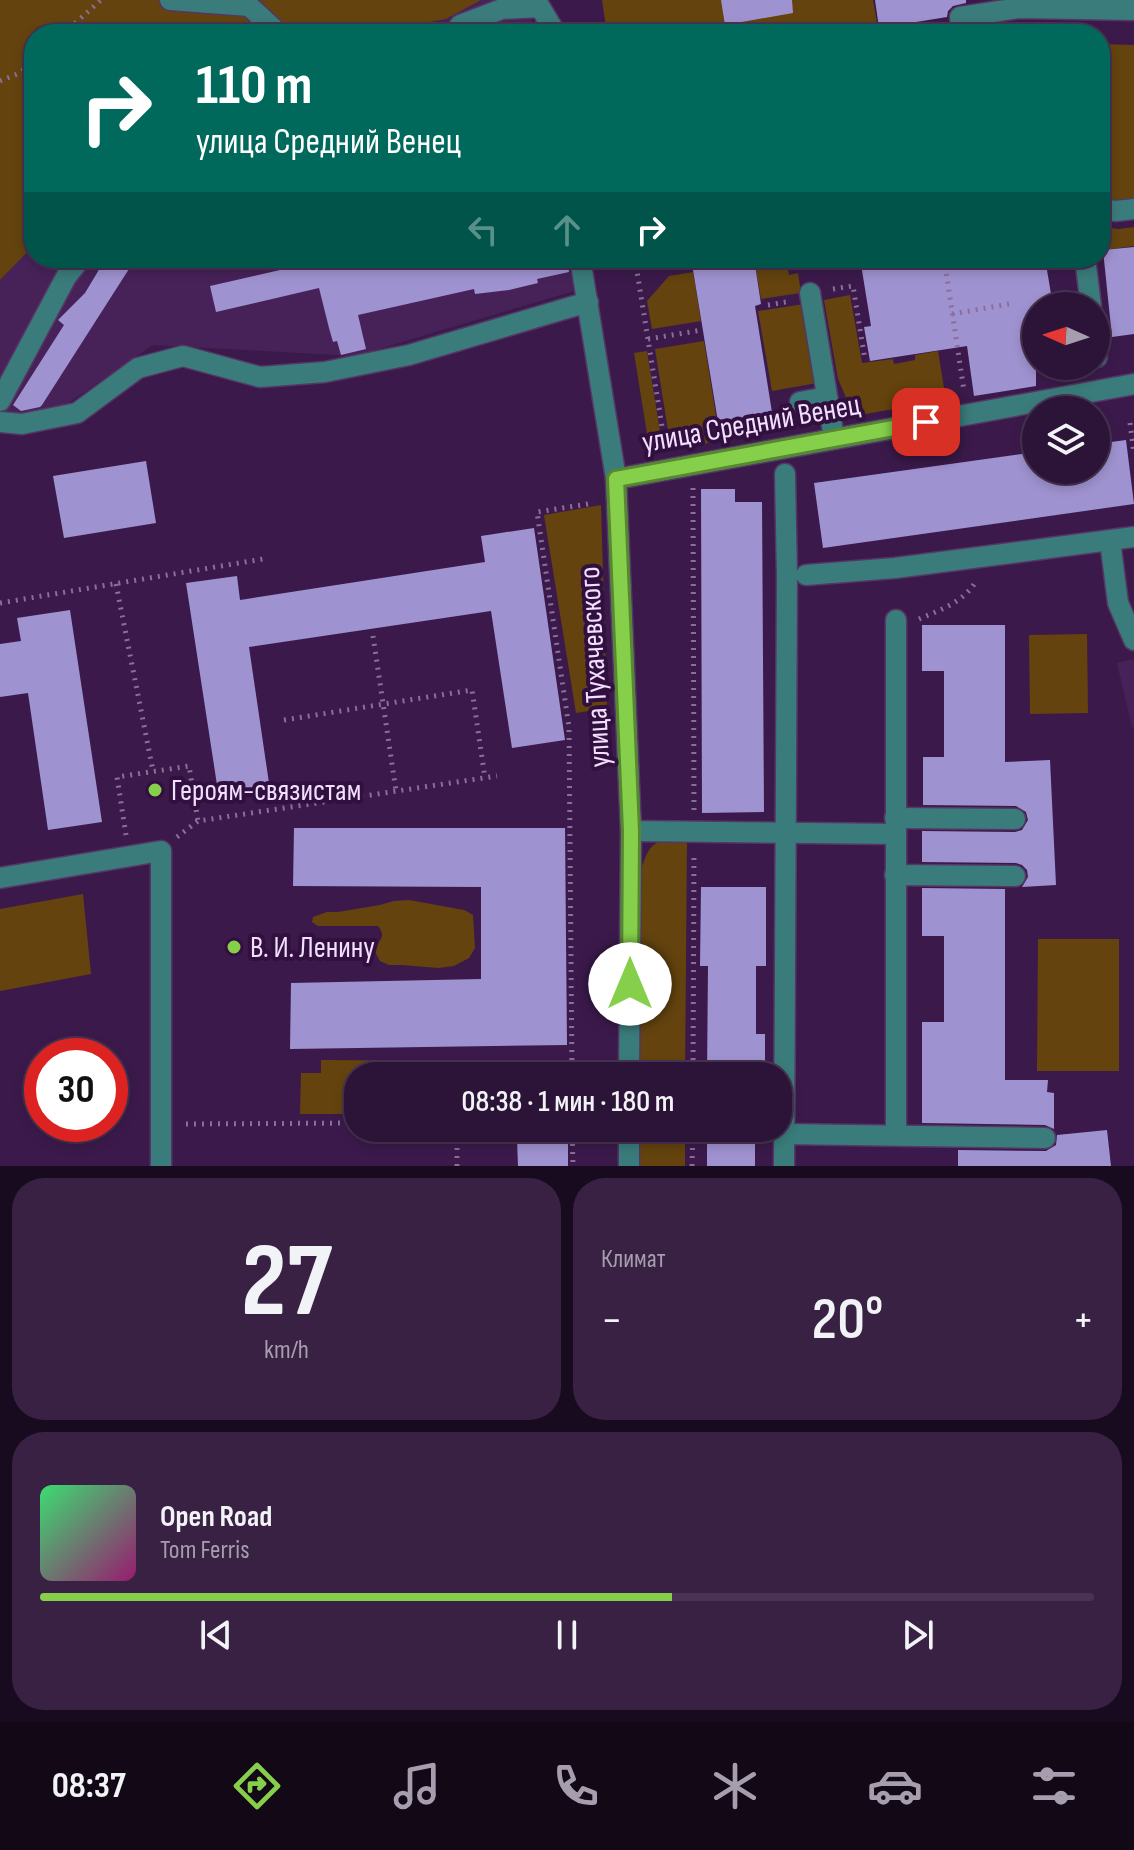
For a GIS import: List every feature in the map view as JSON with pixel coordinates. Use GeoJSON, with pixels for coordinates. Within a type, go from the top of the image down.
{"type":"FeatureCollection","features":[{"type":"Feature","properties":{"kind":"street"},"geometry":{"type":"LineString","coordinates":[[170,0],[249,6],[269,24]]}},
{"type":"Feature","properties":{"kind":"street"},"geometry":{"type":"LineString","coordinates":[[463,24],[502,9],[540,7],[550,24]]}},
{"type":"Feature","properties":{"kind":"street"},"geometry":{"type":"LineString","coordinates":[[960,17],[1019,8],[1134,10]]}},
{"type":"Feature","properties":{"kind":"street"},"geometry":{"type":"LineString","coordinates":[[1110,210],[1134,209]]}},
{"type":"Feature","properties":{"kind":"street"},"geometry":{"type":"LineString","coordinates":[[0,401],[73,268]]}},
{"type":"Feature","properties":{"kind":"street","name":"улица Тухачевского"},"geometry":{"type":"LineString","coordinates":[[582,268],[616,489],[631,831],[629,1062]]}},
{"type":"Feature","properties":{"kind":"street"},"geometry":{"type":"LineString","coordinates":[[1086,268],[1089,292]]}},
{"type":"Feature","properties":{"kind":"street"},"geometry":{"type":"LineString","coordinates":[[810,293],[834,438]]}},
{"type":"Feature","properties":{"kind":"street"},"geometry":{"type":"LineString","coordinates":[[0,422],[22,424],[77,413],[138,368],[183,356],[260,377],[325,372],[409,355],[588,302]]}},
{"type":"Feature","properties":{"kind":"street","name":"улица Средний Венец"},"geometry":{"type":"LineString","coordinates":[[616,489],[669,469],[1134,384]]}},
{"type":"Feature","properties":{"kind":"street"},"geometry":{"type":"LineString","coordinates":[[800,402],[827,397]]}},
{"type":"Feature","properties":{"kind":"street"},"geometry":{"type":"LineString","coordinates":[[784,1062],[785,474]]}},
{"type":"Feature","properties":{"kind":"street"},"geometry":{"type":"LineString","coordinates":[[806,575],[990,557],[1134,537]]}},
{"type":"Feature","properties":{"kind":"street"},"geometry":{"type":"LineString","coordinates":[[1110,541],[1118,603],[1134,640]]}},
{"type":"Feature","properties":{"kind":"street"},"geometry":{"type":"LineString","coordinates":[[896,625],[896,1135]]}},
{"type":"Feature","properties":{"kind":"street"},"geometry":{"type":"LineString","coordinates":[[631,831],[786,834],[1015,819]]}},
{"type":"Feature","properties":{"kind":"street"},"geometry":{"type":"LineString","coordinates":[[0,878],[161,851],[161,1166]]}},
{"type":"Feature","properties":{"kind":"street"},"geometry":{"type":"LineString","coordinates":[[895,875],[1015,876]]}},
{"type":"Feature","properties":{"kind":"street"},"geometry":{"type":"LineString","coordinates":[[792,1134],[1045,1138]]}},
{"type":"Feature","properties":{"kind":"street"},"geometry":{"type":"LineString","coordinates":[[629,1142],[629,1166]]}},
{"type":"Feature","properties":{"kind":"street"},"geometry":{"type":"LineString","coordinates":[[784,1142],[784,1166]]}},
{"type":"Feature","properties":{"kind":"path"},"geometry":{"type":"LineString","coordinates":[[74,24],[101,0]]}},
{"type":"Feature","properties":{"kind":"path"},"geometry":{"type":"LineString","coordinates":[[0,81],[24,70]]}},
{"type":"Feature","properties":{"kind":"path"},"geometry":{"type":"LineString","coordinates":[[636,268],[672,490],[693,487],[693,1062]]}},
{"type":"Feature","properties":{"kind":"path"},"geometry":{"type":"LineString","coordinates":[[945,268],[964,392]]}},
{"type":"Feature","properties":{"kind":"path"},"geometry":{"type":"LineString","coordinates":[[810,293],[853,286],[865,360]]}},
{"type":"Feature","properties":{"kind":"path"},"geometry":{"type":"LineString","coordinates":[[952,314],[1009,304]]}},
{"type":"Feature","properties":{"kind":"path"},"geometry":{"type":"LineString","coordinates":[[648,339],[702,330]]}},
{"type":"Feature","properties":{"kind":"path"},"geometry":{"type":"LineString","coordinates":[[1130,423],[1134,454]]}},
{"type":"Feature","properties":{"kind":"path"},"geometry":{"type":"LineString","coordinates":[[572,1062],[569,727],[537,512],[616,489]]}},
{"type":"Feature","properties":{"kind":"path"},"geometry":{"type":"LineString","coordinates":[[896,625],[953,604],[970,591],[990,557]]}},
{"type":"Feature","properties":{"kind":"path"},"geometry":{"type":"LineString","coordinates":[[0,603],[263,559]]}},
{"type":"Feature","properties":{"kind":"path"},"geometry":{"type":"LineString","coordinates":[[116,584],[153,771]]}},
{"type":"Feature","properties":{"kind":"path"},"geometry":{"type":"LineString","coordinates":[[373,636],[396,791]]}},
{"type":"Feature","properties":{"kind":"path"},"geometry":{"type":"LineString","coordinates":[[284,720],[472,690],[485,778]]}},
{"type":"Feature","properties":{"kind":"path"},"geometry":{"type":"LineString","coordinates":[[129,856],[117,777],[189,766],[198,821]]}},
{"type":"Feature","properties":{"kind":"path"},"geometry":{"type":"LineString","coordinates":[[161,851],[198,821],[497,776]]}},
{"type":"Feature","properties":{"kind":"path"},"geometry":{"type":"LineString","coordinates":[[161,1124],[344,1123]]}},
{"type":"Feature","properties":{"kind":"path"},"geometry":{"type":"LineString","coordinates":[[457,1142],[457,1166]]}},
{"type":"Feature","properties":{"kind":"path"},"geometry":{"type":"LineString","coordinates":[[572,1142],[573,1166]]}},
{"type":"Feature","properties":{"kind":"path"},"geometry":{"type":"LineString","coordinates":[[692,1166],[693,1142]]}},
{"type":"Feature","properties":{"kind":"shaded area"},"geometry":{"type":"Polygon","coordinates":[[[0,0],[481,0],[446,19],[419,24],[24,24],[24,255],[0,280],[0,0]]]}},
{"type":"Feature","properties":{"kind":"shaded area"},"geometry":{"type":"Polygon","coordinates":[[[322,0],[529,0],[533,24],[232,24],[322,0]]]}},
{"type":"Feature","properties":{"kind":"shaded area"},"geometry":{"type":"Polygon","coordinates":[[[602,0],[873,0],[877,24],[606,24],[602,0]]]}},
{"type":"Feature","properties":{"kind":"shaded area"},"geometry":{"type":"Polygon","coordinates":[[[1110,44],[1134,45],[1134,201],[1110,202],[1110,44]]]}},
{"type":"Feature","properties":{"kind":"shaded area"},"geometry":{"type":"Polygon","coordinates":[[[1134,227],[1134,246],[1110,249],[1110,228],[1134,227]]]}},
{"type":"Feature","properties":{"kind":"shaded area"},"geometry":{"type":"Polygon","coordinates":[[[24,241],[24,268],[571,268],[574,291],[355,356],[153,345],[52,414],[0,414],[0,271],[24,241]]]}},
{"type":"Feature","properties":{"kind":"shaded area"},"geometry":{"type":"Polygon","coordinates":[[[756,268],[788,268],[789,275],[798,273],[801,293],[761,299],[756,268]]]}},
{"type":"Feature","properties":{"kind":"shaded area"},"geometry":{"type":"Polygon","coordinates":[[[693,272],[701,321],[652,329],[647,301],[669,276],[693,272]]]}},
{"type":"Feature","properties":{"kind":"shaded area"},"geometry":{"type":"Polygon","coordinates":[[[850,295],[862,363],[893,359],[894,364],[915,360],[915,355],[938,351],[946,400],[854,416],[838,379],[824,300],[850,295]]]}},
{"type":"Feature","properties":{"kind":"shaded area"},"geometry":{"type":"Polygon","coordinates":[[[804,304],[817,383],[772,391],[758,311],[804,304]]]}},
{"type":"Feature","properties":{"kind":"shaded area"},"geometry":{"type":"Polygon","coordinates":[[[704,341],[720,441],[671,449],[655,349],[704,341]]]}},
{"type":"Feature","properties":{"kind":"shaded area"},"geometry":{"type":"Polygon","coordinates":[[[647,351],[663,450],[650,452],[634,353],[647,351]]]}},
{"type":"Feature","properties":{"kind":"shaded area"},"geometry":{"type":"Polygon","coordinates":[[[601,505],[607,708],[576,713],[544,515],[601,505]]]}},
{"type":"Feature","properties":{"kind":"shaded area"},"geometry":{"type":"Polygon","coordinates":[[[1087,634],[1088,713],[1030,714],[1029,635],[1087,634]]]}},
{"type":"Feature","properties":{"kind":"shaded area"},"geometry":{"type":"Polygon","coordinates":[[[1134,659],[1134,727],[1132,727],[1117,663],[1134,659]]]}},
{"type":"Feature","properties":{"kind":"shaded area"},"geometry":{"type":"Polygon","coordinates":[[[687,838],[685,1062],[638,1062],[640,873],[651,848],[667,840],[687,838]]]}},
{"type":"Feature","properties":{"kind":"shaded area"},"geometry":{"type":"Polygon","coordinates":[[[83,894],[91,974],[0,991],[0,909],[83,894]]]}},
{"type":"Feature","properties":{"kind":"shaded area"},"geometry":{"type":"Polygon","coordinates":[[[409,900],[464,910],[473,915],[475,948],[469,958],[454,966],[438,968],[389,965],[380,961],[374,950],[382,936],[378,926],[318,926],[312,922],[313,917],[327,912],[409,900]]]}},
{"type":"Feature","properties":{"kind":"shaded area"},"geometry":{"type":"Polygon","coordinates":[[[1038,939],[1119,939],[1119,1071],[1037,1071],[1038,939]]]}},
{"type":"Feature","properties":{"kind":"shaded area"},"geometry":{"type":"Polygon","coordinates":[[[321,1060],[488,1061],[344,1062],[344,1114],[300,1114],[301,1073],[321,1073],[321,1060]]]}},
{"type":"Feature","properties":{"kind":"shaded area"},"geometry":{"type":"Polygon","coordinates":[[[638,1142],[685,1142],[685,1166],[638,1166],[638,1142]]]}},
{"type":"Feature","properties":{"kind":"building"},"geometry":{"type":"Polygon","coordinates":[[[721,0],[792,0],[793,13],[725,24],[721,0]]]}},
{"type":"Feature","properties":{"kind":"building"},"geometry":{"type":"Polygon","coordinates":[[[875,0],[966,0],[966,3],[953,6],[947,17],[904,24],[878,24],[875,0]]]}},
{"type":"Feature","properties":{"kind":"building"},"geometry":{"type":"Polygon","coordinates":[[[1134,247],[1134,334],[1112,337],[1110,292],[1107,292],[1105,268],[1110,268],[1110,249],[1134,247]]]}},
{"type":"Feature","properties":{"kind":"building"},"geometry":{"type":"Polygon","coordinates":[[[100,268],[130,268],[42,405],[21,411],[13,405],[64,325],[58,320],[85,293],[100,268]]]}},
{"type":"Feature","properties":{"kind":"building"},"geometry":{"type":"Polygon","coordinates":[[[288,268],[568,268],[569,272],[537,279],[538,283],[509,290],[475,294],[474,289],[358,315],[366,349],[341,355],[337,341],[333,342],[319,288],[216,312],[210,286],[288,268]]]}},
{"type":"Feature","properties":{"kind":"building"},"geometry":{"type":"Polygon","coordinates":[[[693,268],[756,268],[761,304],[755,306],[775,431],[721,440],[693,268]]]}},
{"type":"Feature","properties":{"kind":"building"},"geometry":{"type":"Polygon","coordinates":[[[862,268],[1047,268],[1051,292],[1022,292],[1022,380],[1036,380],[1036,386],[974,396],[967,346],[870,361],[864,327],[871,326],[862,268]]]}},
{"type":"Feature","properties":{"kind":"building"},"geometry":{"type":"Polygon","coordinates":[[[1126,440],[1134,504],[823,548],[814,483],[1022,454],[1022,484],[1110,484],[1110,442],[1126,440]]]}},
{"type":"Feature","properties":{"kind":"building"},"geometry":{"type":"Polygon","coordinates":[[[146,461],[156,523],[64,538],[53,476],[146,461]]]}},
{"type":"Feature","properties":{"kind":"building"},"geometry":{"type":"Polygon","coordinates":[[[701,489],[735,489],[735,502],[762,502],[764,812],[702,813],[701,489]]]}},
{"type":"Feature","properties":{"kind":"building"},"geometry":{"type":"Polygon","coordinates":[[[534,528],[565,740],[512,748],[491,611],[249,647],[270,790],[219,798],[186,583],[237,576],[240,600],[485,562],[481,536],[534,528]]]}},
{"type":"Feature","properties":{"kind":"building"},"geometry":{"type":"Polygon","coordinates":[[[70,610],[102,822],[48,830],[28,693],[0,697],[0,644],[21,641],[17,618],[70,610]]]}},
{"type":"Feature","properties":{"kind":"building"},"geometry":{"type":"Polygon","coordinates":[[[922,625],[1005,625],[1005,762],[1050,760],[1056,885],[1022,887],[1028,877],[1027,870],[1016,863],[922,862],[922,831],[1015,832],[1022,830],[1028,820],[1026,812],[1016,806],[923,805],[923,757],[944,757],[944,671],[922,671],[922,625]]]}},
{"type":"Feature","properties":{"kind":"building"},"geometry":{"type":"Polygon","coordinates":[[[294,828],[565,828],[567,1045],[290,1049],[291,983],[481,979],[481,887],[293,886],[294,828]]]}},
{"type":"Feature","properties":{"kind":"building"},"geometry":{"type":"Polygon","coordinates":[[[701,887],[766,887],[766,966],[756,966],[756,1034],[765,1034],[765,1062],[707,1062],[708,966],[700,966],[701,887]]]}},
{"type":"Feature","properties":{"kind":"building"},"geometry":{"type":"Polygon","coordinates":[[[922,888],[1005,889],[1005,1080],[1048,1080],[1047,1092],[1054,1093],[1054,1129],[1045,1125],[922,1123],[922,1022],[944,1022],[944,936],[922,936],[922,888]]]}},
{"type":"Feature","properties":{"kind":"building"},"geometry":{"type":"Polygon","coordinates":[[[1107,1130],[1111,1166],[958,1166],[958,1150],[1046,1151],[1056,1145],[1057,1135],[1107,1130]]]}},
{"type":"Feature","properties":{"kind":"building"},"geometry":{"type":"Polygon","coordinates":[[[517,1142],[568,1142],[568,1166],[518,1166],[517,1142]]]}},
{"type":"Feature","properties":{"kind":"building"},"geometry":{"type":"Polygon","coordinates":[[[707,1142],[755,1142],[755,1166],[707,1166],[707,1142]]]}},
{"type":"Feature","properties":{"kind":"place","name":"Героям-связистам"},"geometry":{"type":"Point","coordinates":[155,790]}},
{"type":"Feature","properties":{"kind":"place","name":"В. И. Ленину"},"geometry":{"type":"Point","coordinates":[234,947]}},
{"type":"Feature","properties":{"kind":"route"},"geometry":{"type":"LineString","coordinates":[[630,984],[631,831],[616,479],[926,422]]}}]}
